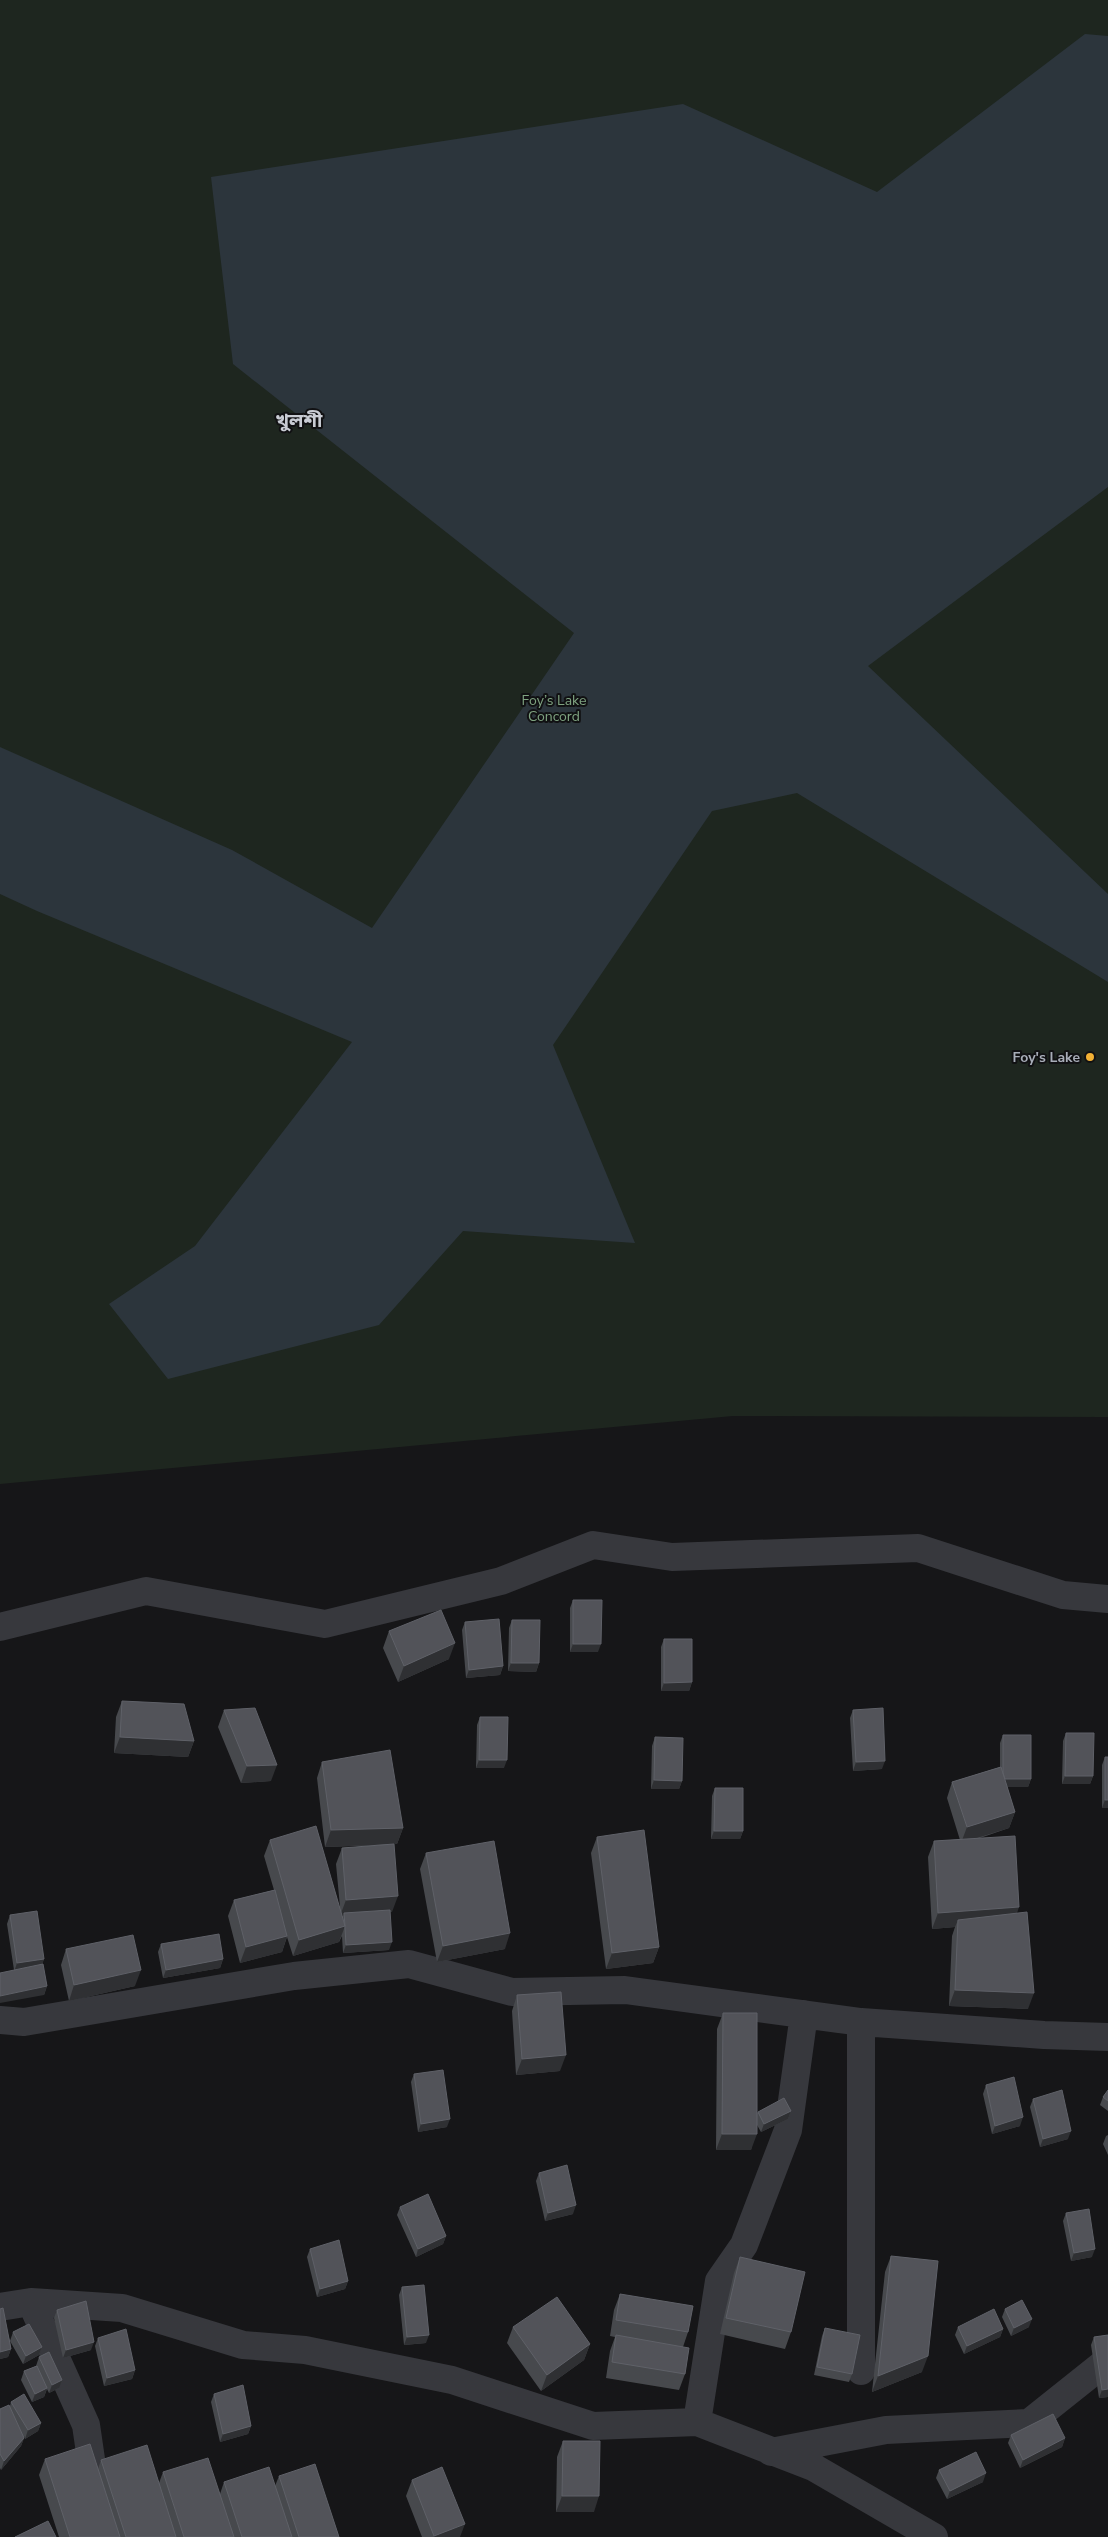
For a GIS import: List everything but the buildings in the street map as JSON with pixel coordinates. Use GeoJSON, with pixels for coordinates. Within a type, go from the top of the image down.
{"type":"FeatureCollection","features":[{"type":"Feature","properties":{"kind":"street"},"geometry":{"type":"LineString","coordinates":[[0,1627],[146,1591],[325,1624],[501,1581],[593,1546],[672,1557],[918,1548],[1063,1595],[1108,1599]]}},
{"type":"Feature","properties":{"kind":"street"},"geometry":{"type":"LineString","coordinates":[[0,2020],[24,2022],[294,1976],[409,1964],[512,1992],[625,1990],[861,2022],[1044,2035],[1108,2037]]}},
{"type":"Feature","properties":{"kind":"street"},"geometry":{"type":"LineString","coordinates":[[697,2422],[719,2281],[744,2245],[788,2130],[804,2014]]}},
{"type":"Feature","properties":{"kind":"street"},"geometry":{"type":"LineString","coordinates":[[861,2022],[861,2371]]}},
{"type":"Feature","properties":{"kind":"street"},"geometry":{"type":"LineString","coordinates":[[32,2302],[86,2425],[93,2473],[118,2537]]}},
{"type":"Feature","properties":{"kind":"street"},"geometry":{"type":"LineString","coordinates":[[0,2307],[32,2302],[122,2308],[243,2345],[305,2350],[452,2380],[593,2426],[697,2422],[813,2467],[934,2537]]}},
{"type":"Feature","properties":{"kind":"street"},"geometry":{"type":"LineString","coordinates":[[771,2452],[886,2430],[1029,2423],[1108,2360]]}},
{"type":"Feature","properties":{"kind":"green space","name":"Foy’s Lake Concord"},"geometry":{"type":"Polygon","coordinates":[[[0,0],[1108,0],[1108,1417],[733,1416],[0,1484],[0,0]]]}},
{"type":"Feature","properties":{"kind":"shaded area"},"geometry":{"type":"Polygon","coordinates":[[[1085,34],[1108,36],[1108,487],[868,666],[1108,894],[1108,982],[797,793],[712,811],[553,1045],[635,1243],[463,1231],[379,1325],[168,1379],[109,1304],[195,1246],[352,1042],[0,894],[0,747],[232,850],[372,928],[574,633],[233,364],[211,177],[683,104],[877,192],[1085,34]]]}},
{"type":"Feature","properties":{"kind":"place","name":"Foy's Lake"},"geometry":{"type":"Point","coordinates":[1090,1057]}},
{"type":"Feature","properties":{"kind":"district","name":"খুলশী"},"geometry":{"type":"Point","coordinates":[299,421]}}]}
